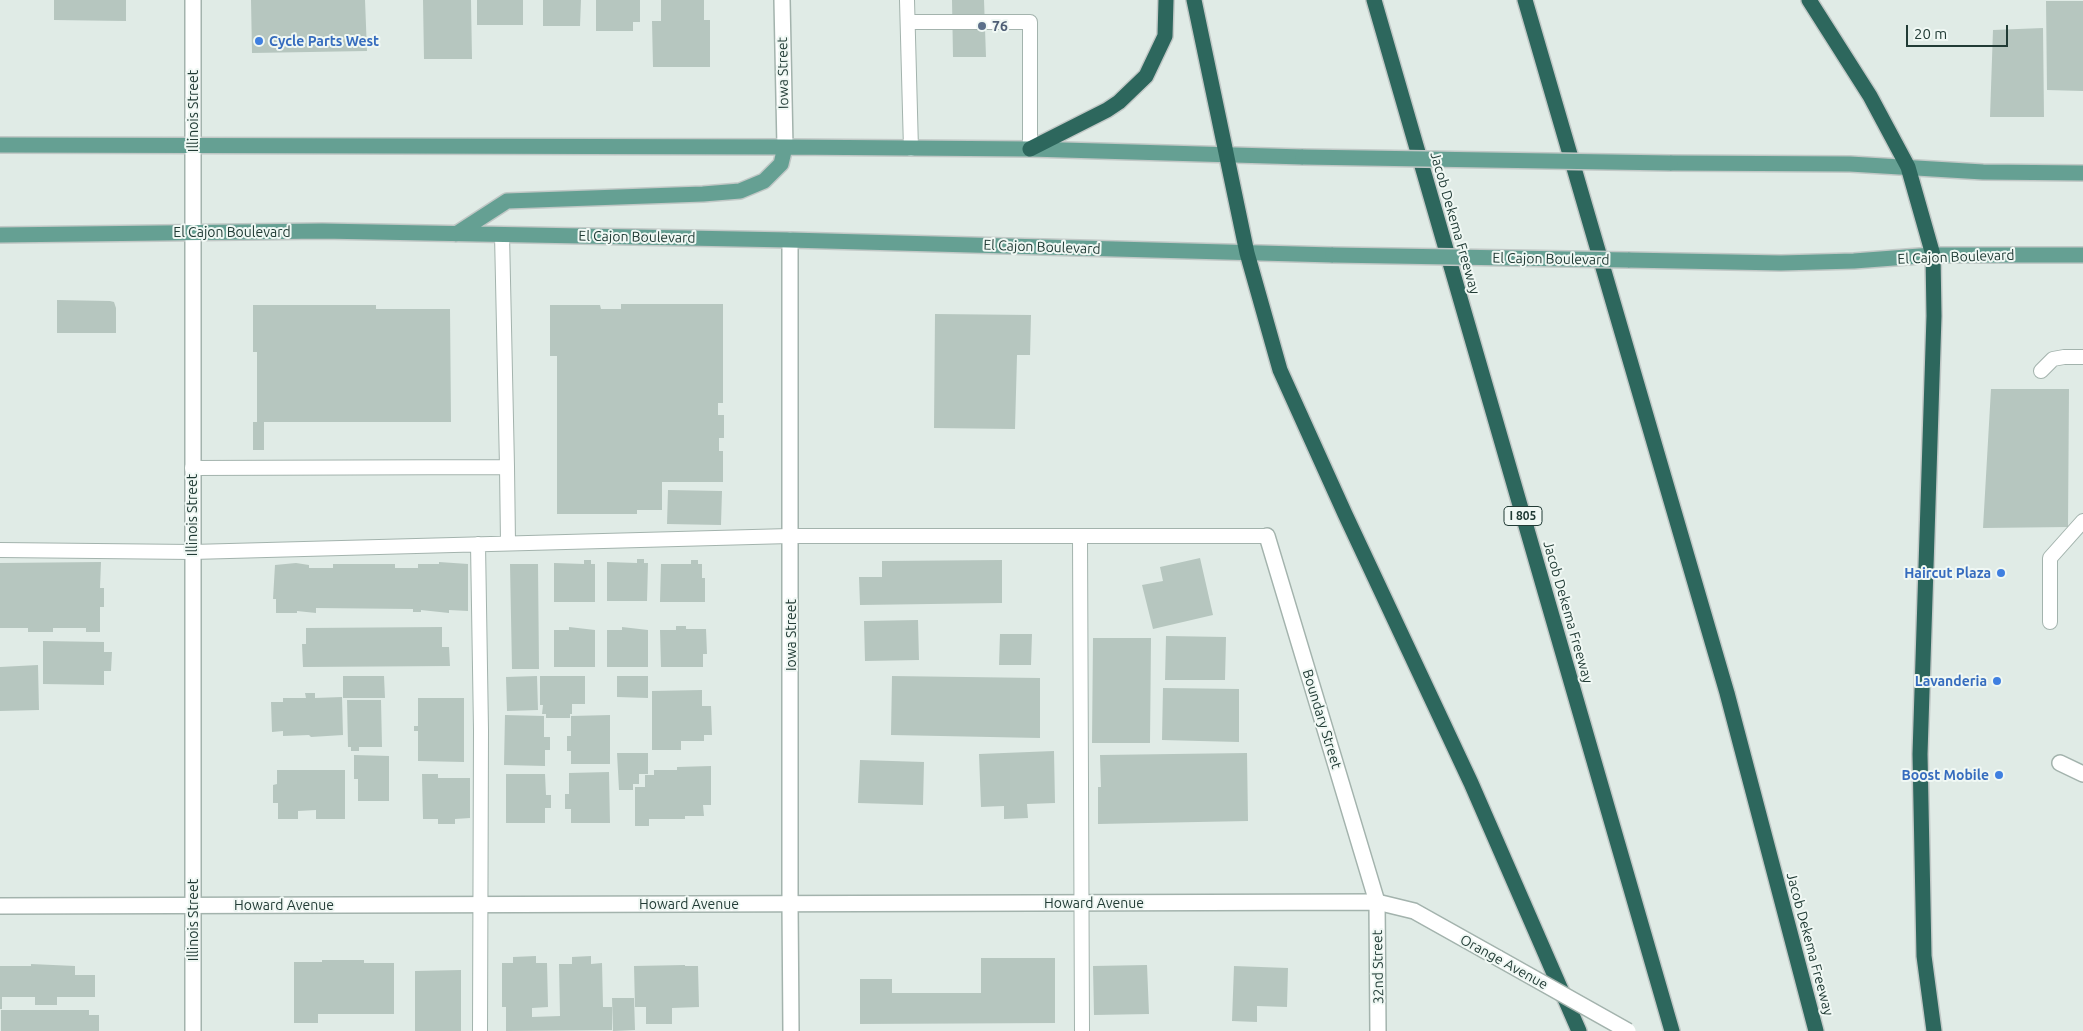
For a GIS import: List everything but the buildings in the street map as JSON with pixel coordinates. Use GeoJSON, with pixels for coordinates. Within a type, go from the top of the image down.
{"type":"FeatureCollection","features":[{"type":"Feature","properties":{"kind":"highway"},"geometry":{"type":"LineString","coordinates":[[1030,149],[1107,110],[1119,102],[1146,76],[1164,36],[1166,0]]}},
{"type":"Feature","properties":{"kind":"highway"},"geometry":{"type":"LineString","coordinates":[[1194,0],[1247,253],[1280,370],[1471,783],[1579,1031]]}},
{"type":"Feature","properties":{"kind":"highway","name":"Jacob Dekema Freeway"},"geometry":{"type":"LineString","coordinates":[[1374,0],[1672,1031]]}},
{"type":"Feature","properties":{"kind":"highway","name":"Jacob Dekema Freeway"},"geometry":{"type":"LineString","coordinates":[[1525,0],[1727,693],[1816,1031]]}},
{"type":"Feature","properties":{"kind":"highway"},"geometry":{"type":"LineString","coordinates":[[1809,0],[1870,96],[1908,167],[1933,255],[1934,316],[1920,754],[1924,956],[1934,1031]]}},
{"type":"Feature","properties":{"kind":"main road"},"geometry":{"type":"LineString","coordinates":[[0,145],[785,146],[1030,149],[1304,157],[1850,164],[1983,172],[2083,173]]}},
{"type":"Feature","properties":{"kind":"main road"},"geometry":{"type":"LineString","coordinates":[[456,234],[507,201],[740,191],[764,181],[781,164],[785,146]]}},
{"type":"Feature","properties":{"kind":"main road","name":"El Cajon Boulevard"},"geometry":{"type":"LineString","coordinates":[[0,235],[193,232],[502,234],[1333,255],[1781,263],[1854,262],[1933,255],[2083,255]]}},
{"type":"Feature","properties":{"kind":"street","name":"Illinois Street"},"geometry":{"type":"LineString","coordinates":[[193,0],[193,1031]]}},
{"type":"Feature","properties":{"kind":"street","name":"Iowa Street"},"geometry":{"type":"LineString","coordinates":[[782,0],[785,146]]}},
{"type":"Feature","properties":{"kind":"street","name":"Iowa Street"},"geometry":{"type":"LineString","coordinates":[[790,240],[791,1031]]}},
{"type":"Feature","properties":{"kind":"street","name":"Boundary Street"},"geometry":{"type":"LineString","coordinates":[[1267,536],[1377,902]]}},
{"type":"Feature","properties":{"kind":"street"},"geometry":{"type":"LineString","coordinates":[[2060,763],[2083,774]]}},
{"type":"Feature","properties":{"kind":"street","name":"Howard Avenue"},"geometry":{"type":"LineString","coordinates":[[0,906],[1377,902]]}},
{"type":"Feature","properties":{"kind":"street","name":"Orange Avenue"},"geometry":{"type":"LineString","coordinates":[[1377,902],[1414,911],[1628,1031]]}},
{"type":"Feature","properties":{"kind":"street","name":"32nd Street"},"geometry":{"type":"LineString","coordinates":[[1377,902],[1378,1031]]}},
{"type":"Feature","properties":{"kind":"lane"},"geometry":{"type":"LineString","coordinates":[[907,0],[911,149]]}},
{"type":"Feature","properties":{"kind":"lane"},"geometry":{"type":"LineString","coordinates":[[908,22],[1030,22],[1030,149]]}},
{"type":"Feature","properties":{"kind":"lane"},"geometry":{"type":"LineString","coordinates":[[502,234],[508,543]]}},
{"type":"Feature","properties":{"kind":"lane"},"geometry":{"type":"LineString","coordinates":[[2041,371],[2053,359],[2083,357]]}},
{"type":"Feature","properties":{"kind":"lane"},"geometry":{"type":"LineString","coordinates":[[192,468],[507,467]]}},
{"type":"Feature","properties":{"kind":"lane"},"geometry":{"type":"LineString","coordinates":[[2050,622],[2050,558],[2083,521]]}},
{"type":"Feature","properties":{"kind":"lane"},"geometry":{"type":"LineString","coordinates":[[0,550],[192,552],[790,536],[1267,536]]}},
{"type":"Feature","properties":{"kind":"lane"},"geometry":{"type":"LineString","coordinates":[[1080,536],[1082,1031]]}},
{"type":"Feature","properties":{"kind":"lane"},"geometry":{"type":"LineString","coordinates":[[478,544],[481,905],[480,1031]]}},
{"type":"Feature","properties":{"kind":"place","name":"76"},"geometry":{"type":"Point","coordinates":[982,26]}},
{"type":"Feature","properties":{"kind":"place","name":"Cycle Parts West"},"geometry":{"type":"Point","coordinates":[259,41]}},
{"type":"Feature","properties":{"kind":"place","name":"Haircut Plaza"},"geometry":{"type":"Point","coordinates":[2001,573]}},
{"type":"Feature","properties":{"kind":"place","name":"Lavanderia"},"geometry":{"type":"Point","coordinates":[1997,681]}},
{"type":"Feature","properties":{"kind":"place","name":"Boost Mobile"},"geometry":{"type":"Point","coordinates":[1999,775]}}]}
